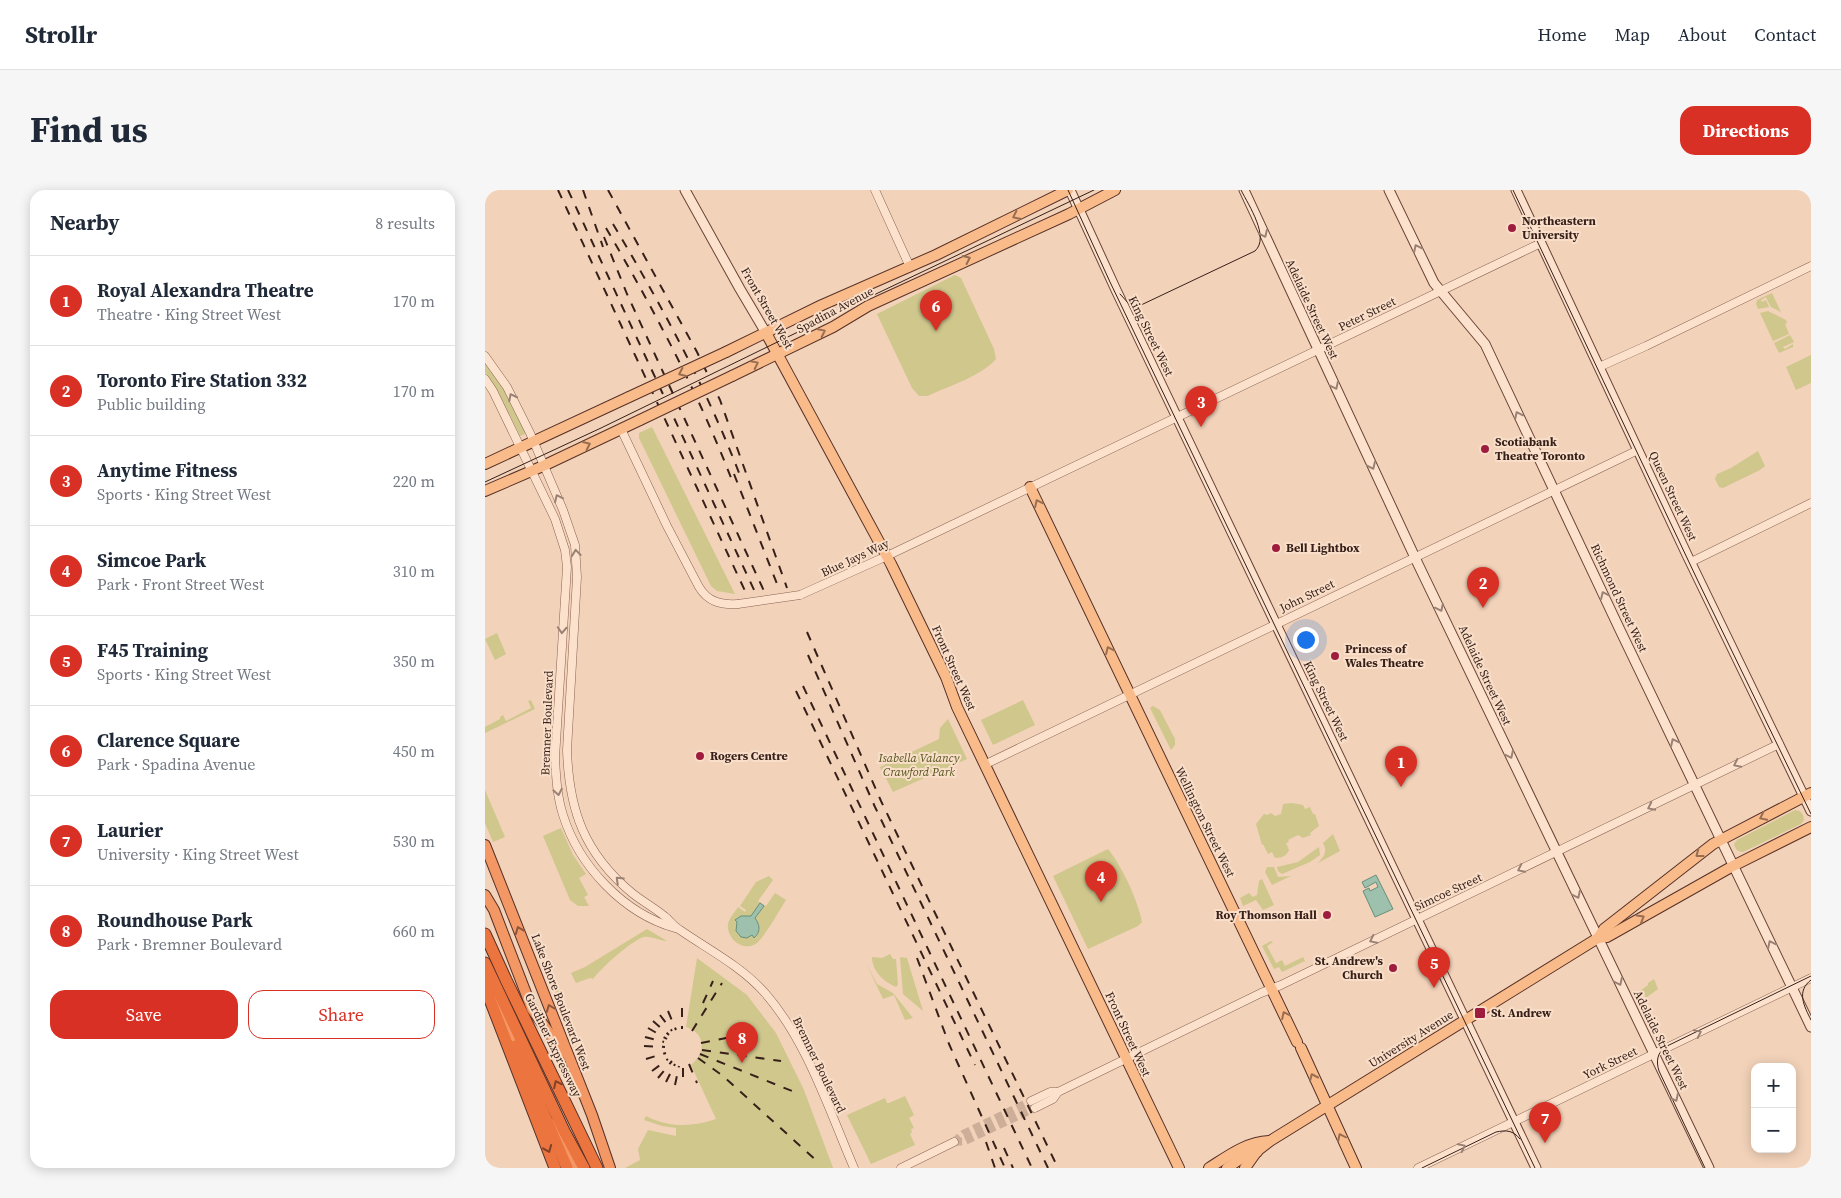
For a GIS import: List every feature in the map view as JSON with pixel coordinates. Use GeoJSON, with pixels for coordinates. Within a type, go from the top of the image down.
{"type":"FeatureCollection","features":[{"type":"Feature","properties":{"kind":"highway","name":"Lake Shore Boulevard West"},"geometry":{"type":"LineString","coordinates":[[485,845],[592,1115],[610,1168]]}},
{"type":"Feature","properties":{"kind":"highway"},"geometry":{"type":"LineString","coordinates":[[485,895],[492,904],[532,1009],[574,1070]]}},
{"type":"Feature","properties":{"kind":"highway","name":"Gardiner Expressway"},"geometry":{"type":"LineString","coordinates":[[485,934],[597,1168]]}},
{"type":"Feature","properties":{"kind":"highway","name":"Gardiner Expressway"},"geometry":{"type":"LineString","coordinates":[[485,963],[564,1131],[584,1168]]}},
{"type":"Feature","properties":{"kind":"highway"},"geometry":{"type":"LineString","coordinates":[[485,976],[567,1168]]}},
{"type":"Feature","properties":{"kind":"highway"},"geometry":{"type":"LineString","coordinates":[[485,980],[489,997],[555,1168]]}},
{"type":"Feature","properties":{"kind":"highway"},"geometry":{"type":"LineString","coordinates":[[508,1028],[557,1132],[577,1168]]}},
{"type":"Feature","properties":{"kind":"highway"},"geometry":{"type":"LineString","coordinates":[[578,1128],[604,1168]]}},
{"type":"Feature","properties":{"kind":"main road","name":"Front Street West"},"geometry":{"type":"LineString","coordinates":[[685,190],[778,353],[887,556],[947,677],[957,707],[1179,1168]]}},
{"type":"Feature","properties":{"kind":"main road","name":"Spadina Avenue"},"geometry":{"type":"LineString","coordinates":[[485,464],[726,352],[822,305],[910,267],[1069,190]]}},
{"type":"Feature","properties":{"kind":"main road","name":"King Street West"},"geometry":{"type":"LineString","coordinates":[[1069,190],[1537,1168]]}},
{"type":"Feature","properties":{"kind":"main road","name":"Spadina Avenue"},"geometry":{"type":"LineString","coordinates":[[485,491],[640,420],[833,327],[868,306],[1115,190]]}},
{"type":"Feature","properties":{"kind":"main road","name":"Adelaide Street West"},"geometry":{"type":"LineString","coordinates":[[1243,190],[1415,557],[1709,1168]]}},
{"type":"Feature","properties":{"kind":"main road","name":"Richmond Street West"},"geometry":{"type":"LineString","coordinates":[[1389,190],[1434,284],[1485,344],[1811,1027]]}},
{"type":"Feature","properties":{"kind":"main road","name":"Queen Street West"},"geometry":{"type":"LineString","coordinates":[[1516,190],[1691,562],[1779,744],[1808,795],[1811,810]]}},
{"type":"Feature","properties":{"kind":"main road","name":"Wellington Street West"},"geometry":{"type":"LineString","coordinates":[[1031,487],[1357,1168]]}},
{"type":"Feature","properties":{"kind":"main road","name":"University Avenue"},"geometry":{"type":"LineString","coordinates":[[1245,1168],[1257,1151],[1271,1141],[1597,938],[1603,929],[1662,882],[1721,839],[1808,795]]}},
{"type":"Feature","properties":{"kind":"main road","name":"University Avenue"},"geometry":{"type":"LineString","coordinates":[[1597,938],[1607,937],[1733,866],[1811,827]]}},
{"type":"Feature","properties":{"kind":"main road"},"geometry":{"type":"LineString","coordinates":[[1209,1168],[1242,1148],[1257,1142],[1271,1141]]}},
{"type":"Feature","properties":{"kind":"main road"},"geometry":{"type":"LineString","coordinates":[[1227,1168],[1243,1157],[1257,1151]]}},
{"type":"Feature","properties":{"kind":"street"},"geometry":{"type":"LineString","coordinates":[[875,190],[910,267]]}},
{"type":"Feature","properties":{"kind":"street","name":"Peter Street"},"geometry":{"type":"LineString","coordinates":[[1177,417],[1541,244]]}},
{"type":"Feature","properties":{"kind":"street"},"geometry":{"type":"LineString","coordinates":[[1599,367],[1811,266]]}},
{"type":"Feature","properties":{"kind":"street","name":"Bremner Boulevard"},"geometry":{"type":"LineString","coordinates":[[485,356],[507,387],[533,442],[571,530],[577,555],[567,750],[568,774],[575,810],[589,843],[606,867],[632,892],[664,915],[677,929],[743,972],[779,1010],[791,1028],[810,1068],[854,1168]]}},
{"type":"Feature","properties":{"kind":"street","name":"Bremner Boulevard"},"geometry":{"type":"LineString","coordinates":[[485,379],[493,391],[555,519],[565,550],[567,567],[555,758],[556,779],[563,814],[569,832],[586,861],[611,891],[660,924],[677,929]]}},
{"type":"Feature","properties":{"kind":"street","name":"Blue Jays Way"},"geometry":{"type":"LineString","coordinates":[[621,429],[667,526],[701,591],[708,598],[718,603],[738,604],[800,595],[887,556],[1177,417]]}},
{"type":"Feature","properties":{"kind":"street","name":"John Street"},"geometry":{"type":"LineString","coordinates":[[986,764],[1638,450]]}},
{"type":"Feature","properties":{"kind":"street"},"geometry":{"type":"LineString","coordinates":[[1691,562],[1811,504]]}},
{"type":"Feature","properties":{"kind":"street","name":"Simcoe Street"},"geometry":{"type":"LineString","coordinates":[[1033,1104],[1053,1099],[1058,1092],[1779,744]]}},
{"type":"Feature","properties":{"kind":"street","name":"York Street"},"geometry":{"type":"LineString","coordinates":[[1418,1168],[1811,978]]}},
{"type":"Feature","properties":{"kind":"street"},"geometry":{"type":"LineString","coordinates":[[901,1168],[954,1142]]}},
{"type":"Feature","properties":{"kind":"green space"},"geometry":{"type":"Polygon","coordinates":[[[955,275],[961,278],[994,349],[996,359],[982,371],[964,380],[928,396],[919,396],[912,388],[877,314],[955,275]]]}},
{"type":"Feature","properties":{"kind":"green space"},"geometry":{"type":"Polygon","coordinates":[[[1772,293],[1781,312],[1771,307],[1766,297],[1761,300],[1762,302],[1766,300],[1769,307],[1758,309],[1757,300],[1772,293]]]}},
{"type":"Feature","properties":{"kind":"green space"},"geometry":{"type":"Polygon","coordinates":[[[1768,311],[1786,320],[1787,323],[1785,324],[1789,334],[1773,341],[1760,313],[1768,311]]]}},
{"type":"Feature","properties":{"kind":"green space"},"geometry":{"type":"Polygon","coordinates":[[[1790,335],[1794,342],[1783,347],[1785,349],[1793,344],[1793,347],[1779,353],[1774,343],[1790,335]]]}},
{"type":"Feature","properties":{"kind":"green space"},"geometry":{"type":"Polygon","coordinates":[[[1811,355],[1811,383],[1796,390],[1786,367],[1811,355]]]}},
{"type":"Feature","properties":{"kind":"green space"},"geometry":{"type":"Polygon","coordinates":[[[485,361],[502,383],[527,433],[520,436],[500,395],[485,372],[485,361]]]}},
{"type":"Feature","properties":{"kind":"green space"},"geometry":{"type":"Polygon","coordinates":[[[652,427],[735,594],[717,591],[711,586],[639,438],[639,433],[652,427]]]}},
{"type":"Feature","properties":{"kind":"green space"},"geometry":{"type":"Polygon","coordinates":[[[1758,451],[1765,466],[1723,488],[1719,487],[1715,479],[1717,474],[1731,468],[1758,451]]]}},
{"type":"Feature","properties":{"kind":"green space"},"geometry":{"type":"Polygon","coordinates":[[[497,633],[506,654],[495,660],[485,639],[497,633]]]}},
{"type":"Feature","properties":{"kind":"green space"},"geometry":{"type":"Polygon","coordinates":[[[531,700],[535,709],[485,733],[485,727],[500,719],[503,715],[506,721],[531,708],[528,701],[531,700]]]}},
{"type":"Feature","properties":{"kind":"green space"},"geometry":{"type":"Polygon","coordinates":[[[1023,700],[1035,725],[993,745],[981,720],[1023,700]]]}},
{"type":"Feature","properties":{"kind":"green space"},"geometry":{"type":"Polygon","coordinates":[[[1153,706],[1160,710],[1175,739],[1175,745],[1171,750],[1150,708],[1153,706]]]}},
{"type":"Feature","properties":{"kind":"green space","name":"Isabella Valancy Crawford Park"},"geometry":{"type":"Polygon","coordinates":[[[948,719],[967,759],[893,792],[880,767],[939,739],[940,728],[948,719]]]}},
{"type":"Feature","properties":{"kind":"green space"},"geometry":{"type":"Polygon","coordinates":[[[485,790],[505,837],[493,842],[485,823],[485,790]]]}},
{"type":"Feature","properties":{"kind":"green space"},"geometry":{"type":"Polygon","coordinates":[[[1283,804],[1303,805],[1305,809],[1310,807],[1313,814],[1315,814],[1319,826],[1310,833],[1311,835],[1303,838],[1298,835],[1288,840],[1289,842],[1286,843],[1289,850],[1287,853],[1282,857],[1275,858],[1272,852],[1268,854],[1262,845],[1256,824],[1264,814],[1271,813],[1275,816],[1281,814],[1283,804]]]}},
{"type":"Feature","properties":{"kind":"green space"},"geometry":{"type":"Polygon","coordinates":[[[1795,810],[1800,811],[1803,815],[1804,820],[1801,824],[1743,852],[1736,849],[1734,844],[1737,840],[1795,810]]]}},
{"type":"Feature","properties":{"kind":"green space"},"geometry":{"type":"Polygon","coordinates":[[[561,828],[573,855],[586,874],[579,878],[588,895],[584,897],[589,906],[578,906],[570,900],[543,836],[561,828]]]}},
{"type":"Feature","properties":{"kind":"green space"},"geometry":{"type":"Polygon","coordinates":[[[1333,834],[1340,851],[1318,863],[1325,854],[1323,843],[1333,834]]]}},
{"type":"Feature","properties":{"kind":"green space"},"geometry":{"type":"Polygon","coordinates":[[[1319,847],[1320,855],[1310,862],[1282,874],[1278,871],[1277,867],[1298,862],[1319,847]]]}},
{"type":"Feature","properties":{"kind":"green space"},"geometry":{"type":"Polygon","coordinates":[[[1108,849],[1129,884],[1142,922],[1138,926],[1088,949],[1053,876],[1108,849]]]}},
{"type":"Feature","properties":{"kind":"green space"},"geometry":{"type":"Polygon","coordinates":[[[1267,867],[1274,867],[1278,877],[1291,876],[1272,885],[1265,872],[1267,867]]]}},
{"type":"Feature","properties":{"kind":"green space"},"geometry":{"type":"Polygon","coordinates":[[[769,876],[773,880],[758,901],[766,906],[775,893],[786,900],[760,940],[752,946],[747,946],[737,943],[733,939],[728,930],[728,924],[738,907],[745,912],[746,910],[740,906],[756,882],[769,876]],[[759,903],[751,916],[737,924],[737,933],[744,937],[752,935],[755,938],[759,928],[755,918],[764,906],[759,903]]]}},
{"type":"Feature","properties":{"kind":"green space"},"geometry":{"type":"Polygon","coordinates":[[[1262,879],[1274,905],[1263,910],[1256,900],[1243,906],[1240,898],[1249,893],[1253,897],[1257,895],[1259,881],[1262,879]]]}},
{"type":"Feature","properties":{"kind":"green space"},"geometry":{"type":"Polygon","coordinates":[[[647,929],[667,941],[647,937],[639,939],[617,955],[593,979],[590,978],[576,983],[571,973],[585,967],[647,929]]]}},
{"type":"Feature","properties":{"kind":"green space"},"geometry":{"type":"Polygon","coordinates":[[[1271,941],[1273,942],[1267,946],[1276,963],[1282,960],[1285,966],[1303,957],[1305,961],[1282,972],[1279,967],[1274,969],[1262,946],[1271,941]]]}},
{"type":"Feature","properties":{"kind":"green space"},"geometry":{"type":"Polygon","coordinates":[[[890,954],[893,959],[896,959],[898,985],[896,987],[879,975],[874,967],[872,957],[882,958],[890,954]]]}},
{"type":"Feature","properties":{"kind":"green space"},"geometry":{"type":"Polygon","coordinates":[[[900,957],[907,958],[923,1011],[903,994],[900,957]]]}},
{"type":"Feature","properties":{"kind":"green space"},"geometry":{"type":"Polygon","coordinates":[[[697,958],[747,995],[776,1033],[804,1090],[833,1168],[625,1168],[640,1160],[638,1149],[648,1130],[676,1136],[676,1128],[644,1120],[646,1116],[663,1123],[681,1125],[698,1124],[716,1119],[691,1065],[699,1055],[702,1044],[697,1034],[686,1027],[697,958]]]}},
{"type":"Feature","properties":{"kind":"green space"},"geometry":{"type":"Polygon","coordinates":[[[866,963],[877,984],[893,993],[913,1018],[905,1020],[894,995],[883,999],[866,963]]]}},
{"type":"Feature","properties":{"kind":"green space"},"geometry":{"type":"Polygon","coordinates":[[[1654,979],[1658,989],[1646,998],[1644,993],[1642,994],[1640,991],[1654,979]]]}},
{"type":"Feature","properties":{"kind":"green space"},"geometry":{"type":"Polygon","coordinates":[[[557,986],[570,1019],[566,1021],[553,988],[557,986]]]}},
{"type":"Feature","properties":{"kind":"green space"},"geometry":{"type":"Polygon","coordinates":[[[905,1096],[914,1115],[909,1118],[914,1128],[911,1129],[912,1132],[910,1134],[915,1145],[871,1164],[847,1115],[885,1098],[887,1103],[889,1103],[905,1096]]]}},
{"type":"Feature","properties":{"kind":"shaded area"},"geometry":{"type":"Polygon","coordinates":[[[1376,875],[1393,909],[1375,917],[1363,891],[1369,888],[1370,891],[1378,887],[1376,882],[1365,888],[1362,882],[1376,875]]]}},
{"type":"Feature","properties":{"kind":"shaded area"},"geometry":{"type":"Polygon","coordinates":[[[760,903],[764,906],[755,918],[759,926],[758,933],[754,938],[752,935],[747,938],[741,937],[736,931],[737,922],[735,920],[741,916],[751,916],[760,903]]]}},
{"type":"Feature","properties":{"kind":"tunnel"},"geometry":{"type":"LineString","coordinates":[[954,1142],[963,1134],[1031,1101]]}},
{"type":"Feature","properties":{"kind":"tunnel"},"geometry":{"type":"LineString","coordinates":[[954,1142],[965,1141],[1035,1108]]}},
{"type":"Feature","properties":{"kind":"tram line"},"geometry":{"type":"LineString","coordinates":[[1068,190],[1110,282],[1535,1168]]}},
{"type":"Feature","properties":{"kind":"tram line"},"geometry":{"type":"LineString","coordinates":[[485,482],[1094,190]]}},
{"type":"Feature","properties":{"kind":"tram line"},"geometry":{"type":"LineString","coordinates":[[1120,294],[1130,305],[1141,305],[1255,251],[1259,245],[1260,238],[1257,221],[1241,190]]}},
{"type":"Feature","properties":{"kind":"tram line"},"geometry":{"type":"LineString","coordinates":[[1513,190],[1697,579],[1811,814]]}},
{"type":"Feature","properties":{"kind":"tram line"},"geometry":{"type":"LineString","coordinates":[[1705,1168],[1659,1071],[1657,1061],[1660,1052],[1665,1047],[1811,976]]}},
{"type":"Feature","properties":{"kind":"tram line"},"geometry":{"type":"LineString","coordinates":[[1811,980],[1806,984],[1803,994],[1804,1004],[1811,1020]]}},
{"type":"Feature","properties":{"kind":"tram line"},"geometry":{"type":"LineString","coordinates":[[1422,1168],[1496,1132],[1509,1131],[1520,1139]]}},
{"type":"Feature","properties":{"kind":"railway"},"geometry":{"type":"LineString","coordinates":[[558,190],[746,593]]}},
{"type":"Feature","properties":{"kind":"railway"},"geometry":{"type":"LineString","coordinates":[[568,190],[755,592]]}},
{"type":"Feature","properties":{"kind":"railway"},"geometry":{"type":"LineString","coordinates":[[583,190],[603,247]]}},
{"type":"Feature","properties":{"kind":"railway"},"geometry":{"type":"LineString","coordinates":[[608,190],[697,352],[720,400],[787,588]]}},
{"type":"Feature","properties":{"kind":"railway"},"geometry":{"type":"LineString","coordinates":[[613,224],[683,348],[714,412],[741,478]]}},
{"type":"Feature","properties":{"kind":"railway"},"geometry":{"type":"LineString","coordinates":[[606,228],[691,385],[733,483]]}},
{"type":"Feature","properties":{"kind":"railway"},"geometry":{"type":"LineString","coordinates":[[604,237],[627,294],[764,591]]}},
{"type":"Feature","properties":{"kind":"railway"},"geometry":{"type":"LineString","coordinates":[[734,474],[779,589]]}},
{"type":"Feature","properties":{"kind":"railway"},"geometry":{"type":"LineString","coordinates":[[807,632],[881,801],[1058,1168]]}},
{"type":"Feature","properties":{"kind":"railway"},"geometry":{"type":"LineString","coordinates":[[808,655],[875,807],[1048,1168]]}},
{"type":"Feature","properties":{"kind":"railway"},"geometry":{"type":"LineString","coordinates":[[803,686],[1032,1168]]}},
{"type":"Feature","properties":{"kind":"railway"},"geometry":{"type":"LineString","coordinates":[[796,691],[975,1065]]}},
{"type":"Feature","properties":{"kind":"railway"},"geometry":{"type":"LineString","coordinates":[[917,958],[949,1044],[1005,1168]]}},
{"type":"Feature","properties":{"kind":"railway"},"geometry":{"type":"LineString","coordinates":[[703,1003],[713,981]]}},
{"type":"Feature","properties":{"kind":"railway"},"geometry":{"type":"LineString","coordinates":[[692,1031],[722,983]]}},
{"type":"Feature","properties":{"kind":"railway"},"geometry":{"type":"LineString","coordinates":[[682,1008],[682,1029]]}},
{"type":"Feature","properties":{"kind":"railway"},"geometry":{"type":"LineString","coordinates":[[668,1011],[676,1030]]}},
{"type":"Feature","properties":{"kind":"railway"},"geometry":{"type":"LineString","coordinates":[[660,1015],[672,1031]]}},
{"type":"Feature","properties":{"kind":"railway"},"geometry":{"type":"LineString","coordinates":[[653,1021],[669,1035]]}},
{"type":"Feature","properties":{"kind":"railway"},"geometry":{"type":"LineString","coordinates":[[648,1028],[667,1039]]}},
{"type":"Feature","properties":{"kind":"railway"},"geometry":{"type":"LineString","coordinates":[[701,1043],[746,1034]]}},
{"type":"Feature","properties":{"kind":"railway"},"geometry":{"type":"LineString","coordinates":[[645,1037],[664,1042]]}},
{"type":"Feature","properties":{"kind":"railway"},"geometry":{"type":"LineString","coordinates":[[644,1046],[665,1047]]}},
{"type":"Feature","properties":{"kind":"railway"},"geometry":{"type":"LineString","coordinates":[[702,1050],[781,1061]]}},
{"type":"Feature","properties":{"kind":"railway"},"geometry":{"type":"LineString","coordinates":[[646,1059],[666,1053]]}},
{"type":"Feature","properties":{"kind":"railway"},"geometry":{"type":"LineString","coordinates":[[700,1054],[797,1093]]}},
{"type":"Feature","properties":{"kind":"railway"},"geometry":{"type":"LineString","coordinates":[[698,1058],[723,1076],[818,1162]]}},
{"type":"Feature","properties":{"kind":"railway"},"geometry":{"type":"LineString","coordinates":[[652,1071],[668,1059]]}},
{"type":"Feature","properties":{"kind":"railway"},"geometry":{"type":"LineString","coordinates":[[658,1078],[672,1061]]}},
{"type":"Feature","properties":{"kind":"railway"},"geometry":{"type":"LineString","coordinates":[[666,1082],[675,1064]]}},
{"type":"Feature","properties":{"kind":"railway"},"geometry":{"type":"LineString","coordinates":[[689,1064],[697,1083]]}},
{"type":"Feature","properties":{"kind":"railway"},"geometry":{"type":"LineString","coordinates":[[675,1085],[679,1066]]}},
{"type":"Feature","properties":{"kind":"railway"},"geometry":{"type":"LineString","coordinates":[[683,1068],[683,1086]]}},
{"type":"Feature","properties":{"kind":"railway"},"geometry":{"type":"LineString","coordinates":[[986,1142],[995,1168]]}},
{"type":"Feature","properties":{"kind":"railway"},"geometry":{"type":"LineString","coordinates":[[1004,1148],[1013,1168]]}},
{"type":"Feature","properties":{"kind":"place","name":"Northeastern University"},"geometry":{"type":"Point","coordinates":[1512,228]}},
{"type":"Feature","properties":{"kind":"place","name":"Clarence Square"},"geometry":{"type":"Point","coordinates":[936,331]}},
{"type":"Feature","properties":{"kind":"place","name":"Anytime Fitness"},"geometry":{"type":"Point","coordinates":[1201,427]}},
{"type":"Feature","properties":{"kind":"place","name":"Scotiabank Theatre Toronto"},"geometry":{"type":"Point","coordinates":[1485,449]}},
{"type":"Feature","properties":{"kind":"place","name":"Bell Lightbox"},"geometry":{"type":"Point","coordinates":[1276,548]}},
{"type":"Feature","properties":{"kind":"place","name":"Toronto Fire Station 332"},"geometry":{"type":"Point","coordinates":[1483,608]}},
{"type":"Feature","properties":{"kind":"place","name":"Princess of Wales Theatre"},"geometry":{"type":"Point","coordinates":[1335,656]}},
{"type":"Feature","properties":{"kind":"place","name":"Rogers Centre"},"geometry":{"type":"Point","coordinates":[700,756]}},
{"type":"Feature","properties":{"kind":"place","name":"Royal Alexandra Theatre"},"geometry":{"type":"Point","coordinates":[1401,787]}},
{"type":"Feature","properties":{"kind":"place","name":"Simcoe Park"},"geometry":{"type":"Point","coordinates":[1101,902]}},
{"type":"Feature","properties":{"kind":"place","name":"Roy Thomson Hall"},"geometry":{"type":"Point","coordinates":[1327,915]}},
{"type":"Feature","properties":{"kind":"place","name":"St. Andrew's Church"},"geometry":{"type":"Point","coordinates":[1393,968]}},
{"type":"Feature","properties":{"kind":"place","name":"F45 Training"},"geometry":{"type":"Point","coordinates":[1434,988]}},
{"type":"Feature","properties":{"kind":"place","name":"St. Andrew"},"geometry":{"type":"Point","coordinates":[1480,1013]}},
{"type":"Feature","properties":{"kind":"place","name":"Roundhouse Park"},"geometry":{"type":"Point","coordinates":[742,1063]}},
{"type":"Feature","properties":{"kind":"place","name":"Laurier"},"geometry":{"type":"Point","coordinates":[1545,1143]}}]}
